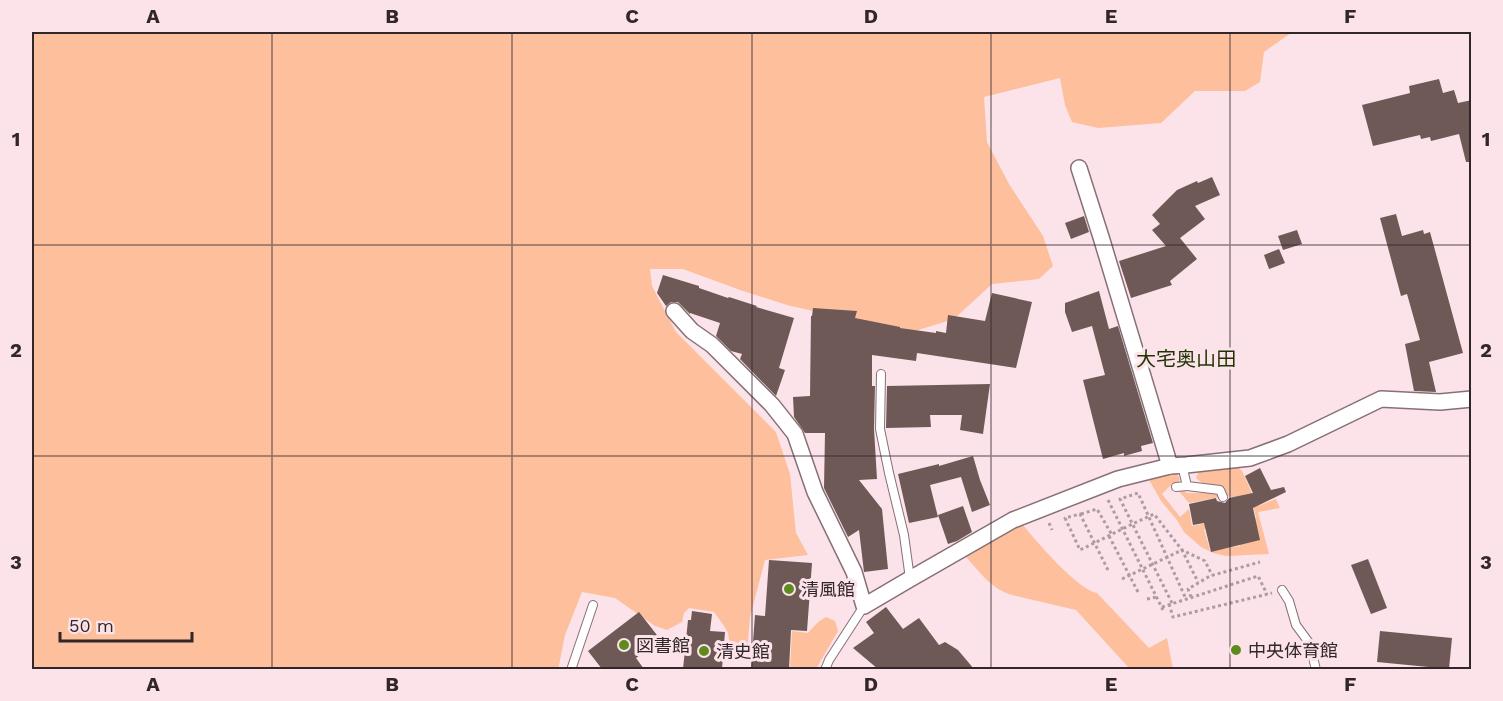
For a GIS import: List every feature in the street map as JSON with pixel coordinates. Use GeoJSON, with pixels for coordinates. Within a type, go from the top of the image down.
{"type":"FeatureCollection","features":[{"type":"Feature","properties":{"kind":"street"},"geometry":{"type":"LineString","coordinates":[[1079,168],[1176,466]]}},
{"type":"Feature","properties":{"kind":"street"},"geometry":{"type":"LineString","coordinates":[[674,311],[692,331],[712,345],[772,405],[795,434],[815,492],[854,572],[864,606],[1013,520],[1118,479],[1176,466],[1250,458],[1288,444],[1381,399],[1440,402],[1472,399]]}},
{"type":"Feature","properties":{"kind":"lane"},"geometry":{"type":"LineString","coordinates":[[881,374],[880,429],[904,535],[910,579]]}},
{"type":"Feature","properties":{"kind":"lane"},"geometry":{"type":"LineString","coordinates":[[1176,466],[1187,486]]}},
{"type":"Feature","properties":{"kind":"lane"},"geometry":{"type":"LineString","coordinates":[[1176,487],[1220,490],[1222,497]]}},
{"type":"Feature","properties":{"kind":"lane"},"geometry":{"type":"LineString","coordinates":[[1282,590],[1289,601],[1296,625],[1310,644],[1316,669]]}},
{"type":"Feature","properties":{"kind":"lane"},"geometry":{"type":"LineString","coordinates":[[571,669],[593,605]]}},
{"type":"Feature","properties":{"kind":"lane"},"geometry":{"type":"LineString","coordinates":[[825,669],[864,606]]}},
{"type":"Feature","properties":{"kind":"path"},"geometry":{"type":"LineString","coordinates":[[1101,485],[1162,608],[1258,576],[1267,594]]}},
{"type":"Feature","properties":{"kind":"path"},"geometry":{"type":"LineString","coordinates":[[1189,598],[1138,493],[1120,499],[1154,565],[1171,604],[1173,617],[1282,590]]}},
{"type":"Feature","properties":{"kind":"path"},"geometry":{"type":"LineString","coordinates":[[1138,592],[1129,576],[1110,536],[1097,509],[1065,518],[1080,550],[1110,536],[1154,514],[1182,550],[1198,582]]}},
{"type":"Feature","properties":{"kind":"path"},"geometry":{"type":"LineString","coordinates":[[1080,514],[1108,570]]}},
{"type":"Feature","properties":{"kind":"path"},"geometry":{"type":"LineString","coordinates":[[1122,579],[1182,550]]}},
{"type":"Feature","properties":{"kind":"path"},"geometry":{"type":"LineString","coordinates":[[1182,550],[1205,561],[1212,575]]}},
{"type":"Feature","properties":{"kind":"path"},"geometry":{"type":"LineString","coordinates":[[1189,598],[1188,589],[1198,582],[1212,575],[1260,562]]}},
{"type":"Feature","properties":{"kind":"path"},"geometry":{"type":"LineString","coordinates":[[1147,599],[1157,597]]}},
{"type":"Feature","properties":{"kind":"shaded area"},"geometry":{"type":"Polygon","coordinates":[[[32,32],[1299,32],[1291,33],[1264,52],[1260,82],[1245,91],[1195,91],[1161,123],[1098,128],[1072,122],[1065,105],[1060,78],[984,97],[987,142],[1009,184],[1043,236],[1053,266],[1039,279],[992,284],[954,319],[902,335],[853,320],[787,305],[683,269],[650,269],[652,286],[676,332],[776,432],[790,474],[796,533],[808,555],[765,560],[750,617],[747,652],[742,660],[735,660],[732,656],[729,650],[728,633],[714,612],[689,608],[684,613],[682,622],[667,630],[655,626],[615,598],[582,592],[565,635],[558,670],[32,669],[32,32]]]}},
{"type":"Feature","properties":{"kind":"shaded area"},"geometry":{"type":"Polygon","coordinates":[[[1237,466],[1242,471],[1258,506],[1276,499],[1280,508],[1258,512],[1269,554],[1226,556],[1213,553],[1201,547],[1184,532],[1161,501],[1148,478],[1169,473],[1177,474],[1180,479],[1178,483],[1170,486],[1162,494],[1180,517],[1189,509],[1192,526],[1214,522],[1215,526],[1204,529],[1210,551],[1240,546],[1236,525],[1256,518],[1252,499],[1228,496],[1224,487],[1202,483],[1196,478],[1199,471],[1237,466]]]}},
{"type":"Feature","properties":{"kind":"shaded area"},"geometry":{"type":"Polygon","coordinates":[[[1182,489],[1187,493],[1216,493],[1220,497],[1189,503],[1178,490],[1182,489]]]}},
{"type":"Feature","properties":{"kind":"shaded area"},"geometry":{"type":"Polygon","coordinates":[[[1023,525],[1058,564],[1079,583],[1097,593],[1149,648],[1167,638],[1173,669],[1130,669],[1076,610],[1012,595],[998,589],[966,557],[1023,525]]]}},
{"type":"Feature","properties":{"kind":"shaded area"},"geometry":{"type":"Polygon","coordinates":[[[826,617],[835,621],[838,631],[816,669],[790,669],[792,631],[808,633],[826,617]]]}},
{"type":"Feature","properties":{"kind":"building"},"geometry":{"type":"Polygon","coordinates":[[[1439,79],[1443,93],[1454,90],[1458,103],[1472,100],[1472,162],[1466,162],[1459,134],[1431,141],[1430,137],[1421,139],[1420,135],[1373,146],[1362,105],[1410,93],[1409,86],[1439,79]]]}},
{"type":"Feature","properties":{"kind":"building"},"geometry":{"type":"Polygon","coordinates":[[[1212,177],[1220,195],[1195,206],[1205,219],[1180,238],[1197,259],[1170,281],[1172,285],[1131,298],[1119,261],[1166,246],[1152,230],[1160,224],[1152,215],[1177,190],[1212,177]]]}},
{"type":"Feature","properties":{"kind":"building"},"geometry":{"type":"Polygon","coordinates":[[[1396,214],[1402,236],[1423,230],[1424,234],[1430,232],[1463,353],[1429,362],[1436,392],[1414,391],[1405,344],[1420,340],[1407,294],[1401,296],[1380,218],[1396,214]]]}},
{"type":"Feature","properties":{"kind":"building"},"geometry":{"type":"Polygon","coordinates":[[[1084,216],[1089,232],[1071,239],[1065,223],[1084,216]]]}},
{"type":"Feature","properties":{"kind":"building"},"geometry":{"type":"Polygon","coordinates":[[[1297,230],[1302,244],[1283,250],[1278,236],[1297,230]]]}},
{"type":"Feature","properties":{"kind":"building"},"geometry":{"type":"Polygon","coordinates":[[[1279,249],[1285,263],[1269,269],[1264,255],[1279,249]]]}},
{"type":"Feature","properties":{"kind":"building"},"geometry":{"type":"Polygon","coordinates":[[[663,275],[794,318],[779,368],[785,370],[776,396],[740,359],[742,354],[731,351],[716,336],[720,323],[690,314],[678,302],[671,302],[666,306],[657,293],[663,275]]]}},
{"type":"Feature","properties":{"kind":"building"},"geometry":{"type":"Polygon","coordinates":[[[1099,291],[1109,329],[1118,326],[1153,443],[1141,446],[1142,451],[1103,459],[1083,380],[1105,375],[1092,326],[1072,332],[1065,312],[1065,303],[1099,291]]]}},
{"type":"Feature","properties":{"kind":"building"},"geometry":{"type":"Polygon","coordinates":[[[992,293],[1032,302],[1016,368],[917,353],[916,361],[872,355],[877,479],[859,480],[882,509],[888,569],[864,572],[859,530],[848,537],[824,488],[825,433],[805,433],[794,417],[793,397],[810,396],[813,308],[857,311],[855,318],[900,328],[946,333],[948,315],[985,321],[992,293]]]}},
{"type":"Feature","properties":{"kind":"building"},"geometry":{"type":"Polygon","coordinates":[[[990,384],[983,434],[960,430],[962,415],[930,415],[931,427],[886,428],[887,386],[990,384]]]}},
{"type":"Feature","properties":{"kind":"building"},"geometry":{"type":"Polygon","coordinates":[[[973,456],[990,505],[972,512],[961,477],[930,485],[938,517],[909,523],[898,474],[973,456]]]}},
{"type":"Feature","properties":{"kind":"building"},"geometry":{"type":"Polygon","coordinates":[[[1260,468],[1271,490],[1284,487],[1286,492],[1253,508],[1260,540],[1211,552],[1204,523],[1193,525],[1189,504],[1216,498],[1217,501],[1225,503],[1229,498],[1253,493],[1245,476],[1260,468]]]}},
{"type":"Feature","properties":{"kind":"building"},"geometry":{"type":"Polygon","coordinates":[[[963,506],[972,532],[948,544],[938,515],[963,506]]]}},
{"type":"Feature","properties":{"kind":"building"},"geometry":{"type":"Polygon","coordinates":[[[1368,559],[1387,608],[1371,614],[1351,565],[1368,559]]]}},
{"type":"Feature","properties":{"kind":"building","name":"清風館"},"geometry":{"type":"Polygon","coordinates":[[[769,560],[812,563],[807,631],[791,630],[789,669],[751,669],[755,615],[765,616],[769,560]]]}},
{"type":"Feature","properties":{"kind":"building"},"geometry":{"type":"Polygon","coordinates":[[[886,607],[903,629],[919,618],[939,645],[945,642],[958,650],[974,669],[878,669],[853,648],[874,633],[866,622],[886,607]]]}},
{"type":"Feature","properties":{"kind":"building","name":"清史館"},"geometry":{"type":"Polygon","coordinates":[[[692,611],[712,614],[710,631],[725,632],[722,669],[683,669],[688,620],[691,620],[692,611]]]}},
{"type":"Feature","properties":{"kind":"building","name":"図書館"},"geometry":{"type":"Polygon","coordinates":[[[639,612],[660,639],[636,658],[644,669],[602,669],[588,651],[639,612]]]}},
{"type":"Feature","properties":{"kind":"building"},"geometry":{"type":"Polygon","coordinates":[[[1380,631],[1452,638],[1449,669],[1377,662],[1380,631]]]}},
{"type":"Feature","properties":{"kind":"place","name":"清風館"},"geometry":{"type":"Point","coordinates":[789,589]}},
{"type":"Feature","properties":{"kind":"place","name":"図書館"},"geometry":{"type":"Point","coordinates":[624,645]}},
{"type":"Feature","properties":{"kind":"place","name":"中央体育館"},"geometry":{"type":"Point","coordinates":[1236,650]}},
{"type":"Feature","properties":{"kind":"place","name":"清史館"},"geometry":{"type":"Point","coordinates":[704,651]}},
{"type":"Feature","properties":{"kind":"district","name":"大宅奥山田"},"geometry":{"type":"Point","coordinates":[1186,359]}}]}
